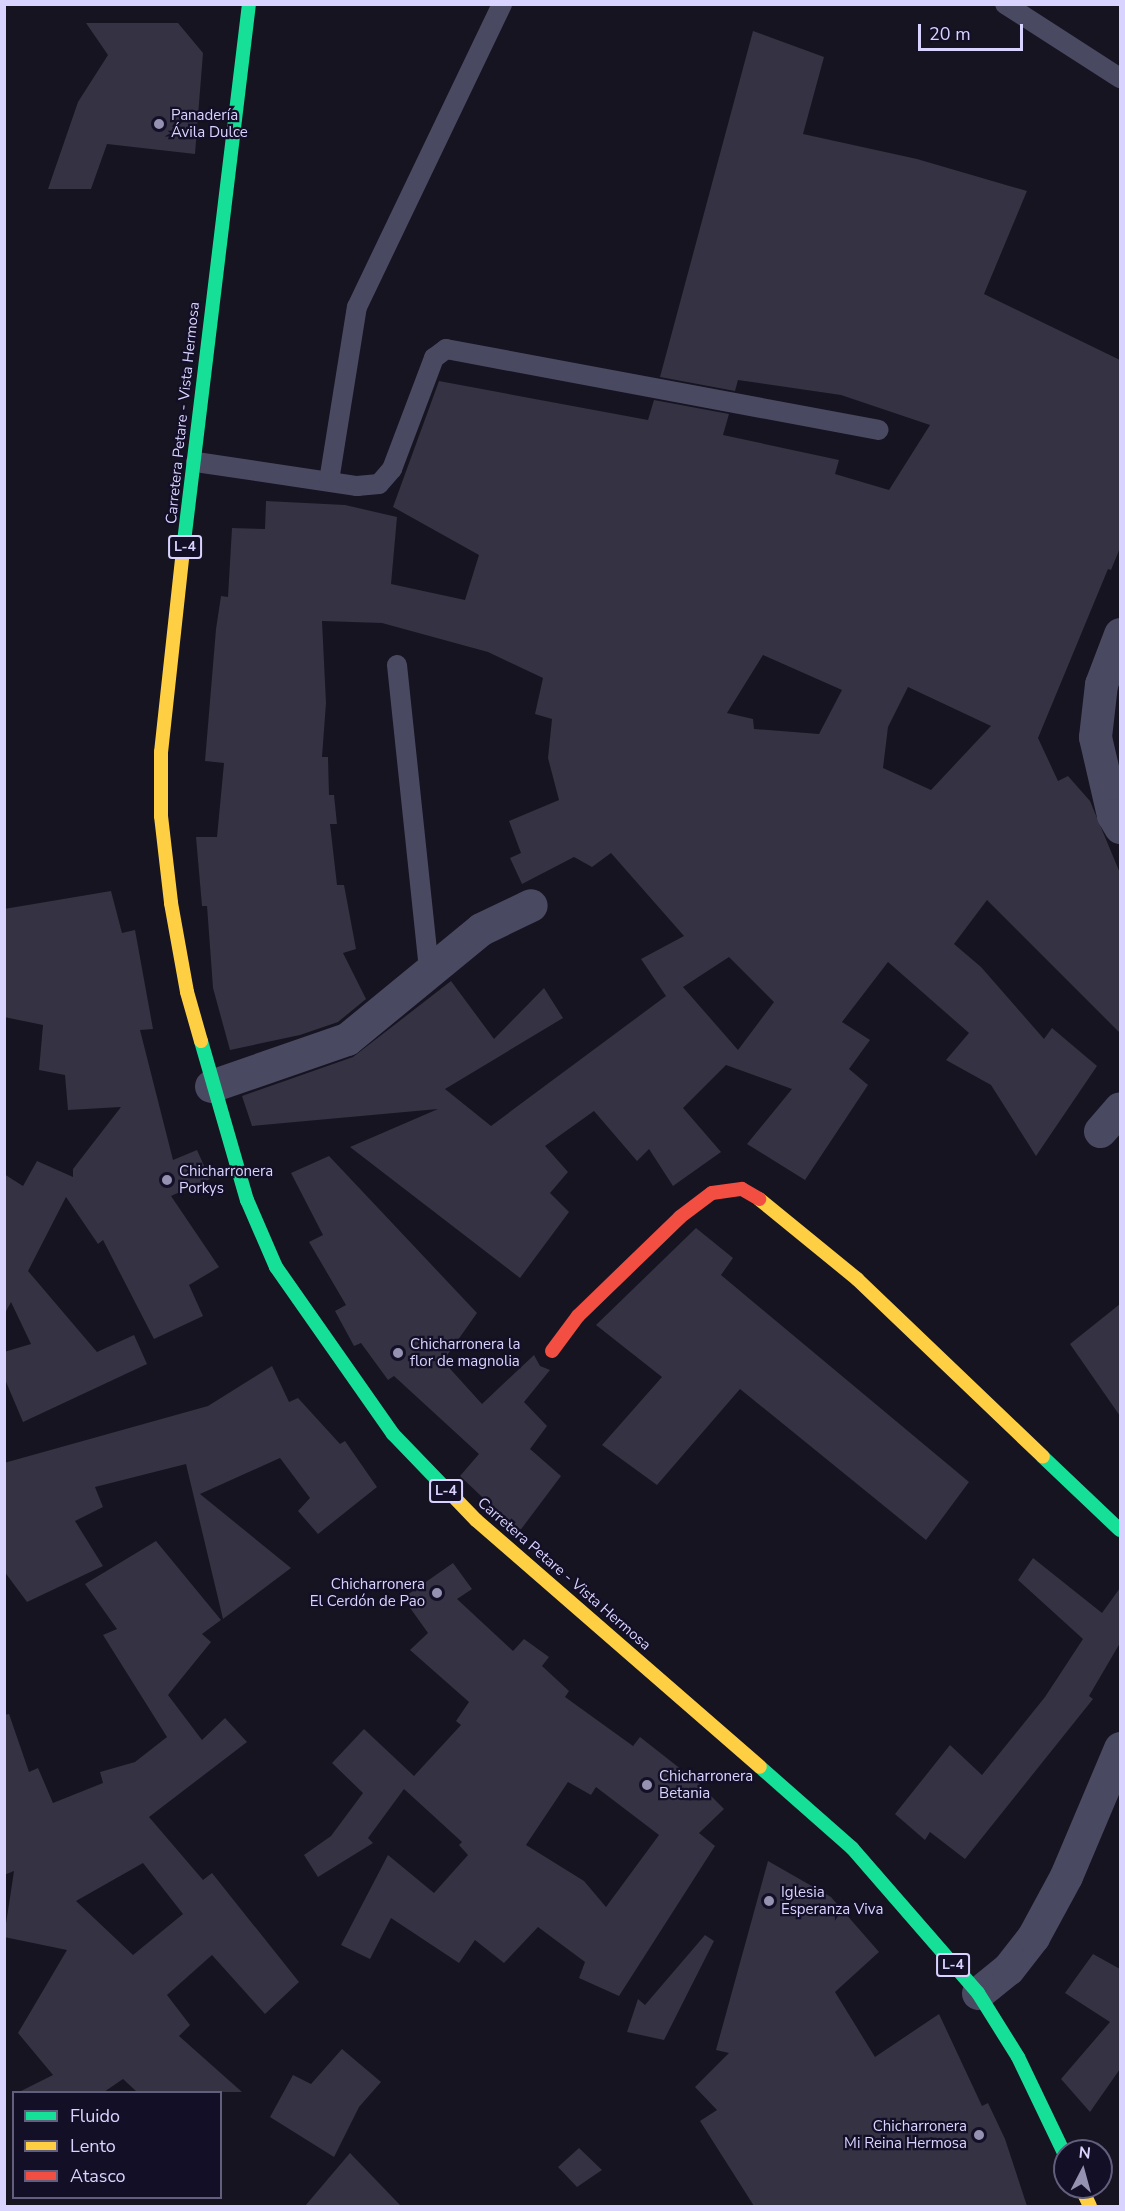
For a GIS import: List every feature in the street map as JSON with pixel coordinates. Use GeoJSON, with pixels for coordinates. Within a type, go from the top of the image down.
{"type":"FeatureCollection","features":[{"type":"Feature","properties":{"kind":"main road","name":"Carretera Petare - Vista Hermosa"},"geometry":{"type":"LineString","coordinates":[[249,4],[216,254],[196,462],[166,694],[161,816],[171,903],[187,992],[211,1086],[247,1200],[276,1267],[393,1434],[476,1520],[852,1848],[978,1993],[1017,2056],[1057,2139]]}},
{"type":"Feature","properties":{"kind":"main road"},"geometry":{"type":"LineString","coordinates":[[552,1351],[578,1316],[680,1217],[712,1193],[742,1189],[775,1209],[857,1279],[1120,1530]]}},
{"type":"Feature","properties":{"kind":"street"},"geometry":{"type":"LineString","coordinates":[[1120,634],[1101,684],[1095,737],[1113,815],[1120,827]]}},
{"type":"Feature","properties":{"kind":"street"},"geometry":{"type":"LineString","coordinates":[[211,1086],[347,1039],[481,929],[531,905]]}},
{"type":"Feature","properties":{"kind":"street"},"geometry":{"type":"LineString","coordinates":[[978,1993],[1008,1969],[1033,1936],[1066,1876],[1120,1748]]}},
{"type":"Feature","properties":{"kind":"lane"},"geometry":{"type":"LineString","coordinates":[[329,482],[357,307],[502,4]]}},
{"type":"Feature","properties":{"kind":"lane"},"geometry":{"type":"LineString","coordinates":[[1005,4],[1120,78]]}},
{"type":"Feature","properties":{"kind":"lane"},"geometry":{"type":"LineString","coordinates":[[196,462],[329,482],[379,484],[392,469],[434,358],[446,349],[878,430]]}},
{"type":"Feature","properties":{"kind":"lane"},"geometry":{"type":"LineString","coordinates":[[397,665],[429,970]]}},
{"type":"Feature","properties":{"kind":"building"},"geometry":{"type":"Polygon","coordinates":[[[86,23],[178,23],[203,53],[195,154],[107,144],[91,189],[48,189],[78,102],[108,55],[86,23]]]}},
{"type":"Feature","properties":{"kind":"building"},"geometry":{"type":"Polygon","coordinates":[[[753,31],[824,57],[803,134],[917,159],[1027,191],[984,294],[1120,360],[1120,548],[1111,570],[1108,569],[1038,738],[1058,781],[1068,776],[1090,801],[1120,873],[1120,1033],[987,900],[954,944],[981,967],[1044,1039],[1052,1028],[1097,1066],[1036,1156],[991,1085],[946,1060],[969,1033],[888,962],[842,1022],[870,1040],[849,1069],[868,1085],[805,1180],[747,1144],[792,1089],[726,1065],[683,1108],[721,1152],[673,1186],[649,1149],[637,1161],[594,1111],[545,1146],[568,1172],[550,1193],[569,1212],[520,1278],[350,1147],[438,1109],[252,1126],[242,1096],[353,1057],[451,981],[494,1039],[544,988],[563,1018],[445,1089],[491,1126],[666,996],[641,959],[684,936],[611,853],[592,867],[574,857],[522,884],[510,858],[521,853],[509,821],[559,800],[548,758],[552,719],[535,714],[543,678],[488,652],[382,623],[322,621],[326,703],[322,757],[328,757],[329,795],[334,795],[337,824],[330,824],[337,885],[344,885],[356,949],[343,953],[366,999],[338,1022],[300,1035],[230,1050],[213,988],[207,906],[202,906],[196,837],[217,837],[224,763],[205,761],[221,596],[228,597],[232,528],[265,529],[266,501],[345,505],[397,517],[391,584],[465,600],[479,555],[393,507],[439,381],[648,420],[654,400],[729,414],[723,435],[839,460],[835,474],[889,490],[930,425],[841,395],[738,380],[735,391],[660,377],[753,31]],[[763,655],[727,713],[753,719],[754,729],[819,734],[842,690],[763,655]],[[908,687],[888,727],[883,768],[931,790],[991,726],[908,687]],[[729,957],[683,987],[738,1050],[774,1002],[729,957]]]}},
{"type":"Feature","properties":{"kind":"building"},"geometry":{"type":"Polygon","coordinates":[[[111,891],[122,933],[135,930],[153,1029],[140,1030],[173,1160],[197,1150],[210,1179],[171,1196],[219,1267],[189,1285],[203,1316],[154,1339],[103,1240],[98,1244],[66,1197],[28,1271],[97,1352],[134,1335],[147,1364],[23,1422],[4,1377],[4,1352],[31,1344],[11,1302],[4,1315],[4,1174],[23,1186],[37,1161],[73,1177],[73,1169],[121,1107],[68,1110],[65,1075],[39,1070],[43,1025],[4,1017],[4,909],[111,891]]]}},
{"type":"Feature","properties":{"kind":"building"},"geometry":{"type":"Polygon","coordinates":[[[329,1156],[477,1313],[443,1361],[482,1404],[534,1355],[540,1366],[550,1370],[524,1402],[547,1426],[530,1449],[561,1476],[519,1532],[460,1476],[479,1454],[394,1376],[388,1380],[361,1343],[354,1346],[335,1311],[346,1305],[309,1242],[323,1235],[291,1173],[329,1156]]]}},
{"type":"Feature","properties":{"kind":"building"},"geometry":{"type":"Polygon","coordinates":[[[696,1228],[733,1258],[721,1275],[969,1482],[926,1540],[740,1389],[657,1485],[602,1445],[662,1377],[596,1325],[696,1228]]]}},
{"type":"Feature","properties":{"kind":"building"},"geometry":{"type":"Polygon","coordinates":[[[1120,1304],[1120,1416],[1070,1344],[1120,1304]]]}},
{"type":"Feature","properties":{"kind":"building"},"geometry":{"type":"Polygon","coordinates":[[[272,1366],[289,1402],[298,1398],[340,1444],[345,1441],[377,1487],[318,1534],[298,1511],[310,1498],[280,1458],[200,1494],[291,1568],[223,1619],[186,1464],[95,1487],[103,1507],[75,1521],[103,1566],[27,1602],[4,1571],[4,1463],[208,1406],[272,1366]]]}},
{"type":"Feature","properties":{"kind":"building"},"geometry":{"type":"Polygon","coordinates":[[[156,1541],[221,1620],[202,1634],[211,1642],[168,1695],[202,1740],[225,1718],[247,1742],[149,1817],[203,1880],[212,1873],[299,1982],[265,2014],[212,1955],[167,1995],[190,2025],[179,2036],[242,2092],[136,2091],[123,2079],[105,2091],[21,2091],[53,2075],[18,2033],[67,1950],[4,1937],[14,1871],[4,1875],[4,1715],[9,1714],[29,1772],[38,1768],[53,1803],[103,1783],[100,1772],[135,1762],[167,1737],[103,1635],[117,1629],[85,1584],[156,1541]],[[143,1863],[76,1901],[133,1955],[183,1914],[143,1863]]]}},
{"type":"Feature","properties":{"kind":"building"},"geometry":{"type":"Polygon","coordinates":[[[1033,1558],[1102,1613],[1120,1588],[1120,1643],[1089,1696],[1093,1699],[965,1859],[930,1832],[925,1840],[895,1814],[950,1745],[982,1775],[1045,1697],[1083,1639],[1018,1580],[1033,1558]]]}},
{"type":"Feature","properties":{"kind":"building"},"geometry":{"type":"Polygon","coordinates":[[[453,1563],[472,1589],[457,1599],[513,1651],[524,1639],[549,1657],[542,1666],[569,1691],[565,1697],[633,1746],[640,1737],[696,1781],[724,1809],[699,1833],[715,1846],[619,1996],[579,1978],[585,1962],[538,1927],[504,1963],[475,1940],[459,1963],[391,1918],[370,1959],[341,1945],[388,1855],[434,1893],[468,1855],[459,1845],[462,1842],[404,1789],[368,1838],[373,1843],[318,1877],[304,1855],[331,1836],[363,1793],[332,1763],[364,1729],[414,1776],[461,1725],[456,1721],[469,1702],[410,1650],[428,1633],[403,1598],[453,1563]],[[568,1782],[526,1845],[584,1881],[606,1907],[659,1835],[596,1787],[591,1795],[568,1782]]]}},
{"type":"Feature","properties":{"kind":"building"},"geometry":{"type":"Polygon","coordinates":[[[768,1861],[831,1897],[879,1952],[835,1992],[875,2057],[939,2014],[982,2106],[988,2103],[1005,2139],[1027,2206],[754,2206],[700,2121],[717,2110],[695,2087],[729,2053],[716,2050],[768,1861]]]}},
{"type":"Feature","properties":{"kind":"building"},"geometry":{"type":"Polygon","coordinates":[[[705,1935],[714,1941],[664,2040],[627,2032],[638,1999],[645,2005],[705,1935]]]}},
{"type":"Feature","properties":{"kind":"building"},"geometry":{"type":"Polygon","coordinates":[[[1093,1954],[1120,1969],[1120,2069],[1090,2112],[1061,2079],[1110,2022],[1065,1993],[1093,1954]]]}},
{"type":"Feature","properties":{"kind":"building"},"geometry":{"type":"Polygon","coordinates":[[[342,2049],[381,2082],[359,2107],[334,2157],[270,2117],[293,2075],[311,2084],[342,2049]]]}},
{"type":"Feature","properties":{"kind":"building"},"geometry":{"type":"Polygon","coordinates":[[[579,2148],[602,2170],[577,2187],[558,2167],[579,2148]]]}},
{"type":"Feature","properties":{"kind":"building"},"geometry":{"type":"Polygon","coordinates":[[[350,2153],[401,2206],[305,2206],[350,2153]]]}},
{"type":"Feature","properties":{"kind":"traffic: fast"},"geometry":{"type":"LineString","coordinates":[[183,550],[249,4]]}},
{"type":"Feature","properties":{"kind":"traffic: fast"},"geometry":{"type":"LineString","coordinates":[[201,1041],[247,1200],[276,1267],[393,1434],[449,1492]]}},
{"type":"Feature","properties":{"kind":"traffic: fast"},"geometry":{"type":"LineString","coordinates":[[1043,1457],[1120,1530]]}},
{"type":"Feature","properties":{"kind":"traffic: fast"},"geometry":{"type":"LineString","coordinates":[[760,1767],[852,1848],[978,1993],[1018,2057],[1057,2139]]}},
{"type":"Feature","properties":{"kind":"traffic: slow"},"geometry":{"type":"LineString","coordinates":[[183,550],[161,752],[161,816],[171,903],[187,992],[201,1041]]}},
{"type":"Feature","properties":{"kind":"traffic: slow"},"geometry":{"type":"LineString","coordinates":[[759,1199],[857,1279],[1043,1457]]}},
{"type":"Feature","properties":{"kind":"traffic: slow"},"geometry":{"type":"LineString","coordinates":[[449,1492],[476,1520],[760,1767]]}},
{"type":"Feature","properties":{"kind":"traffic: slow"},"geometry":{"type":"LineString","coordinates":[[1087,2199],[1090,2206]]}},
{"type":"Feature","properties":{"kind":"traffic: jam"},"geometry":{"type":"LineString","coordinates":[[552,1351],[578,1316],[680,1217],[712,1193],[742,1189],[759,1199]]}},
{"type":"Feature","properties":{"kind":"place","name":"Panadería Ávila Dulce"},"geometry":{"type":"Point","coordinates":[159,124]}},
{"type":"Feature","properties":{"kind":"place","name":"Chicharronera Porkys"},"geometry":{"type":"Point","coordinates":[167,1180]}},
{"type":"Feature","properties":{"kind":"place","name":"Chicharronera la flor de magnolia"},"geometry":{"type":"Point","coordinates":[398,1353]}},
{"type":"Feature","properties":{"kind":"place","name":"Chicharronera El Cerdón de Pao"},"geometry":{"type":"Point","coordinates":[437,1593]}},
{"type":"Feature","properties":{"kind":"place","name":"Chicharronera Betania"},"geometry":{"type":"Point","coordinates":[647,1785]}},
{"type":"Feature","properties":{"kind":"place","name":"Iglesia Esperanza Viva"},"geometry":{"type":"Point","coordinates":[769,1901]}},
{"type":"Feature","properties":{"kind":"place","name":"Chicharronera Mi Reina Hermosa"},"geometry":{"type":"Point","coordinates":[979,2135]}}]}
